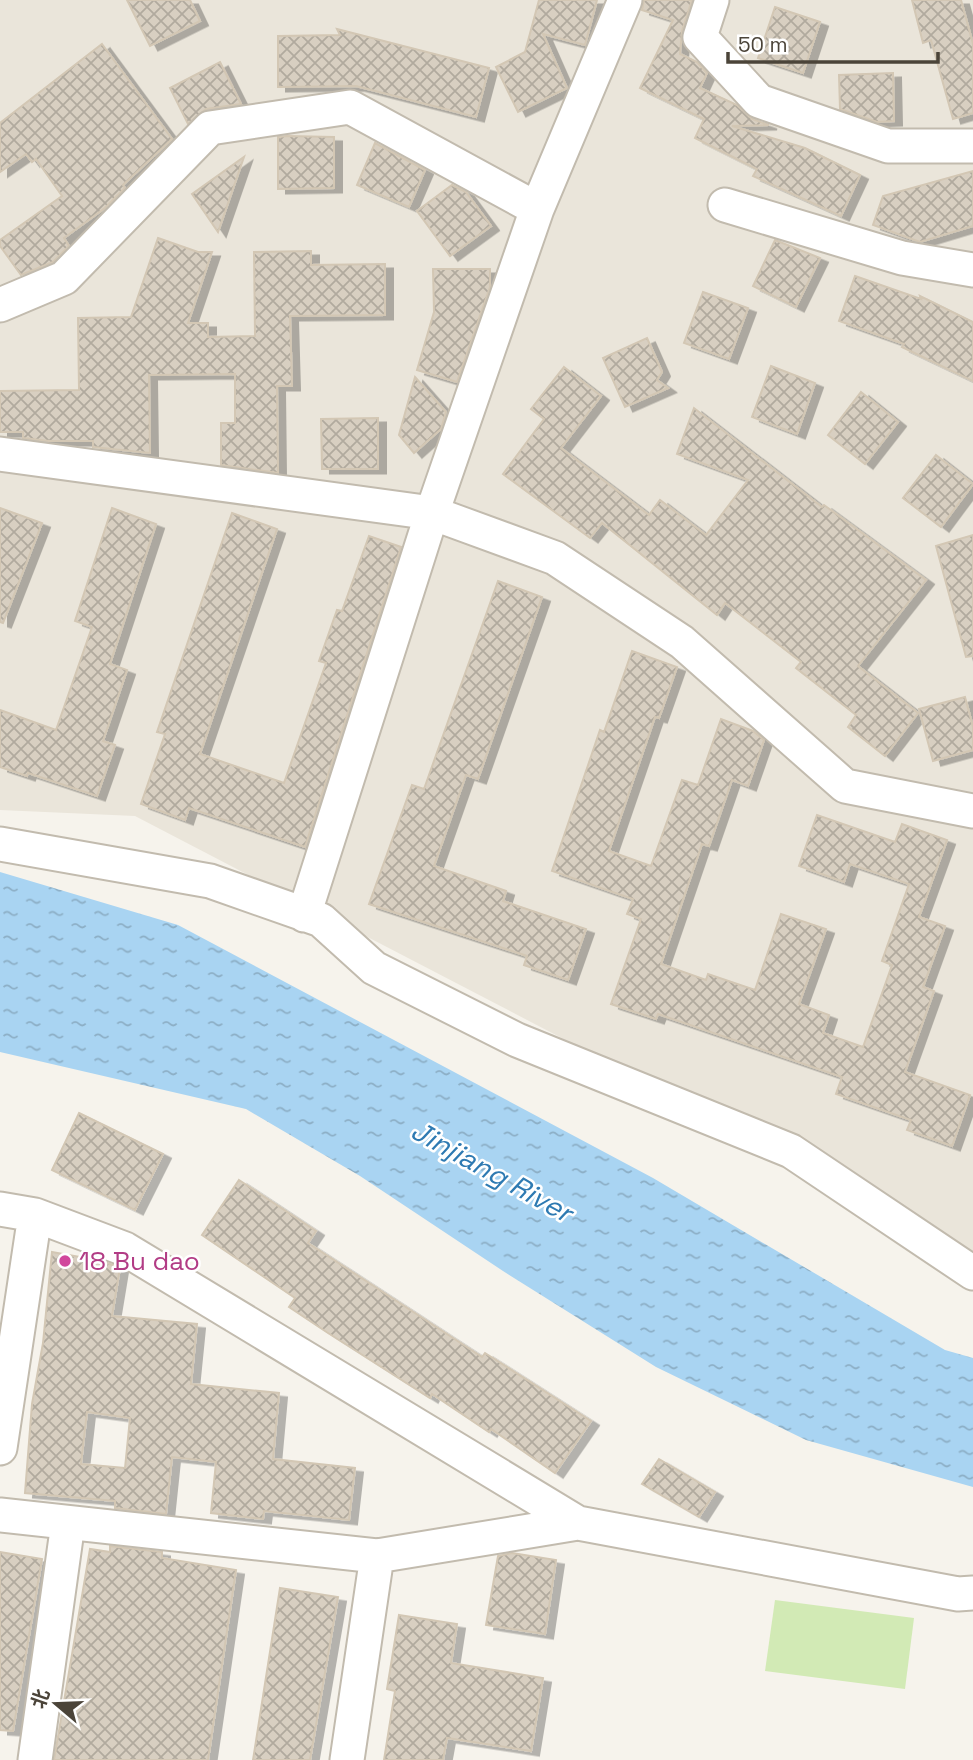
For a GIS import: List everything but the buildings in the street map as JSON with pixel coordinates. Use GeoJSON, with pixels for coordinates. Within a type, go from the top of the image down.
{"type":"FeatureCollection","features":[{"type":"Feature","properties":{"kind":"street"},"geometry":{"type":"LineString","coordinates":[[304,915],[432,513],[537,209],[625,0]]}},
{"type":"Feature","properties":{"kind":"street"},"geometry":{"type":"LineString","coordinates":[[712,0],[700,37],[759,101],[888,146],[973,145]]}},
{"type":"Feature","properties":{"kind":"street"},"geometry":{"type":"LineString","coordinates":[[0,305],[64,278],[210,128],[350,107],[537,209]]}},
{"type":"Feature","properties":{"kind":"street"},"geometry":{"type":"LineString","coordinates":[[726,205],[902,258],[973,270]]}},
{"type":"Feature","properties":{"kind":"street"},"geometry":{"type":"LineString","coordinates":[[0,454],[432,513],[555,558],[682,642],[845,786],[973,811]]}},
{"type":"Feature","properties":{"kind":"street"},"geometry":{"type":"LineString","coordinates":[[0,844],[210,881],[321,920],[374,968],[517,1040],[791,1151],[973,1273]]}},
{"type":"Feature","properties":{"kind":"street"},"geometry":{"type":"LineString","coordinates":[[0,1209],[35,1215],[125,1250],[578,1523]]}},
{"type":"Feature","properties":{"kind":"street"},"geometry":{"type":"LineString","coordinates":[[0,1448],[35,1215]]}},
{"type":"Feature","properties":{"kind":"street"},"geometry":{"type":"LineString","coordinates":[[0,1515],[377,1556],[578,1523],[958,1594],[973,1593]]}},
{"type":"Feature","properties":{"kind":"street"},"geometry":{"type":"LineString","coordinates":[[35,1760],[68,1523]]}},
{"type":"Feature","properties":{"kind":"street"},"geometry":{"type":"LineString","coordinates":[[347,1760],[377,1556]]}},
{"type":"Feature","properties":{"kind":"shaded area"},"geometry":{"type":"Polygon","coordinates":[[[0,0],[973,0],[973,1252],[135,816],[0,810],[0,0]]]}},
{"type":"Feature","properties":{"kind":"green space"},"geometry":{"type":"Polygon","coordinates":[[[775,1600],[914,1618],[905,1689],[765,1671],[775,1600]]]}},
{"type":"Feature","properties":{"kind":"water","name":"Jinjiang River"},"geometry":{"type":"Polygon","coordinates":[[[0,872],[178,925],[653,1178],[945,1350],[973,1358],[973,1487],[806,1440],[656,1367],[503,1271],[360,1176],[246,1109],[0,1052],[0,872]]]}},
{"type":"Feature","properties":{"kind":"place","name":"18 Bu dao"},"geometry":{"type":"Point","coordinates":[65,1261]}}]}
